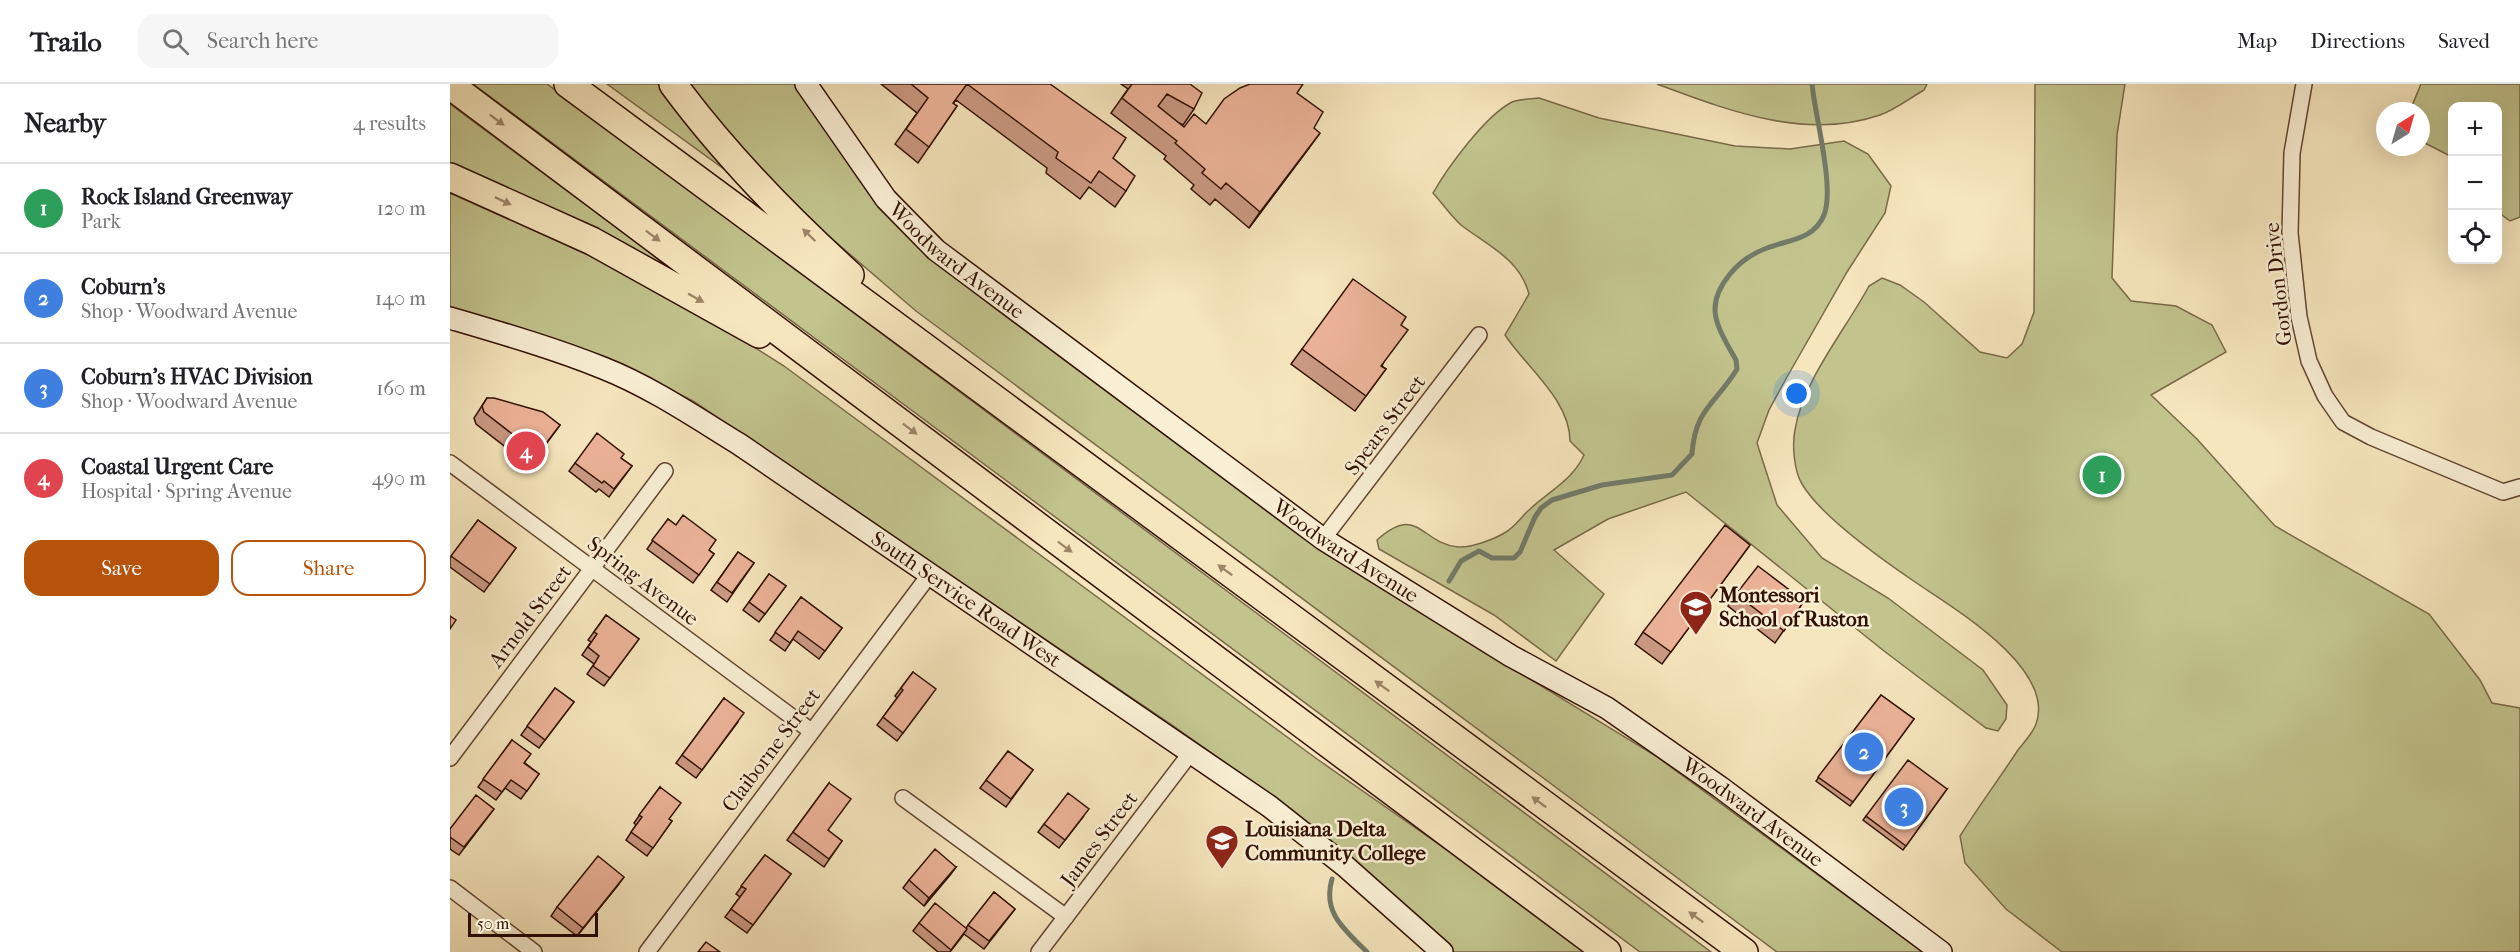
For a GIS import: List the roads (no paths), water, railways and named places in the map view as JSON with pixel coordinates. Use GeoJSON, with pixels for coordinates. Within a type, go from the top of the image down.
{"type":"FeatureCollection","features":[{"type":"Feature","properties":{"kind":"highway"},"geometry":{"type":"LineString","coordinates":[[568,84],[1744,952]]}},
{"type":"Feature","properties":{"kind":"highway"},"geometry":{"type":"LineString","coordinates":[[673,84],[700,120],[778,206],[837,263],[976,387]]}},
{"type":"Feature","properties":{"kind":"highway"},"geometry":{"type":"LineString","coordinates":[[450,85],[1607,952]]}},
{"type":"Feature","properties":{"kind":"highway"},"geometry":{"type":"LineString","coordinates":[[450,177],[592,241],[736,320],[875,402]]}},
{"type":"Feature","properties":{"kind":"main road","name":"Woodward Avenue"},"geometry":{"type":"LineString","coordinates":[[806,84],[886,199],[936,250],[1323,539],[1511,656],[1607,708],[1720,787],[1941,952]]}},
{"type":"Feature","properties":{"kind":"main road","name":"South Service Road West"},"geometry":{"type":"LineString","coordinates":[[450,318],[594,364],[657,394],[739,444],[1192,751],[1269,806],[1337,859],[1442,952]]}},
{"type":"Feature","properties":{"kind":"street","name":"Gordon Drive"},"geometry":{"type":"LineString","coordinates":[[2304,84],[2292,153],[2290,233],[2299,317],[2308,361],[2325,396],[2343,422],[2371,437],[2503,492],[2520,487]]}},
{"type":"Feature","properties":{"kind":"street","name":"Spears Street"},"geometry":{"type":"LineString","coordinates":[[1323,539],[1479,335]]}},
{"type":"Feature","properties":{"kind":"street","name":"Spring Avenue"},"geometry":{"type":"LineString","coordinates":[[450,463],[811,731]]}},
{"type":"Feature","properties":{"kind":"street","name":"Arnold Street"},"geometry":{"type":"LineString","coordinates":[[450,758],[665,471]]}},
{"type":"Feature","properties":{"kind":"street","name":"Claiborne Street"},"geometry":{"type":"LineString","coordinates":[[647,952],[930,574]]}},
{"type":"Feature","properties":{"kind":"street","name":"James Street"},"geometry":{"type":"LineString","coordinates":[[1039,952],[1192,751]]}},
{"type":"Feature","properties":{"kind":"street"},"geometry":{"type":"LineString","coordinates":[[903,798],[1066,916]]}},
{"type":"Feature","properties":{"kind":"street"},"geometry":{"type":"LineString","coordinates":[[450,888],[534,952]]}},
{"type":"Feature","properties":{"kind":"waterway"},"geometry":{"type":"LineString","coordinates":[[1449,581],[1461,561],[1479,551],[1492,558],[1514,558],[1520,552],[1535,517],[1541,508],[1552,500],[1602,485],[1672,475],[1692,454],[1697,426],[1702,416],[1737,369],[1736,360],[1723,337],[1716,317],[1715,307],[1722,286],[1734,270],[1747,259],[1762,250],[1807,234],[1814,230],[1824,215],[1827,203],[1826,170],[1812,84]]}},
{"type":"Feature","properties":{"kind":"waterway"},"geometry":{"type":"LineString","coordinates":[[1332,879],[1330,902],[1333,911],[1344,928],[1367,952]]}},
{"type":"Feature","properties":{"kind":"place","name":"Coastal Urgent Care"},"geometry":{"type":"Point","coordinates":[526,451]}},
{"type":"Feature","properties":{"kind":"place","name":"Rock Island Greenway"},"geometry":{"type":"Point","coordinates":[2102,475]}},
{"type":"Feature","properties":{"kind":"place","name":"Montessori School of Ruston"},"geometry":{"type":"Point","coordinates":[1696,636]}},
{"type":"Feature","properties":{"kind":"place","name":"Coburn's"},"geometry":{"type":"Point","coordinates":[1864,752]}},
{"type":"Feature","properties":{"kind":"place","name":"Coburn's HVAC Division"},"geometry":{"type":"Point","coordinates":[1904,807]}},
{"type":"Feature","properties":{"kind":"place","name":"Louisiana Delta Community College"},"geometry":{"type":"Point","coordinates":[1222,870]}}]}
